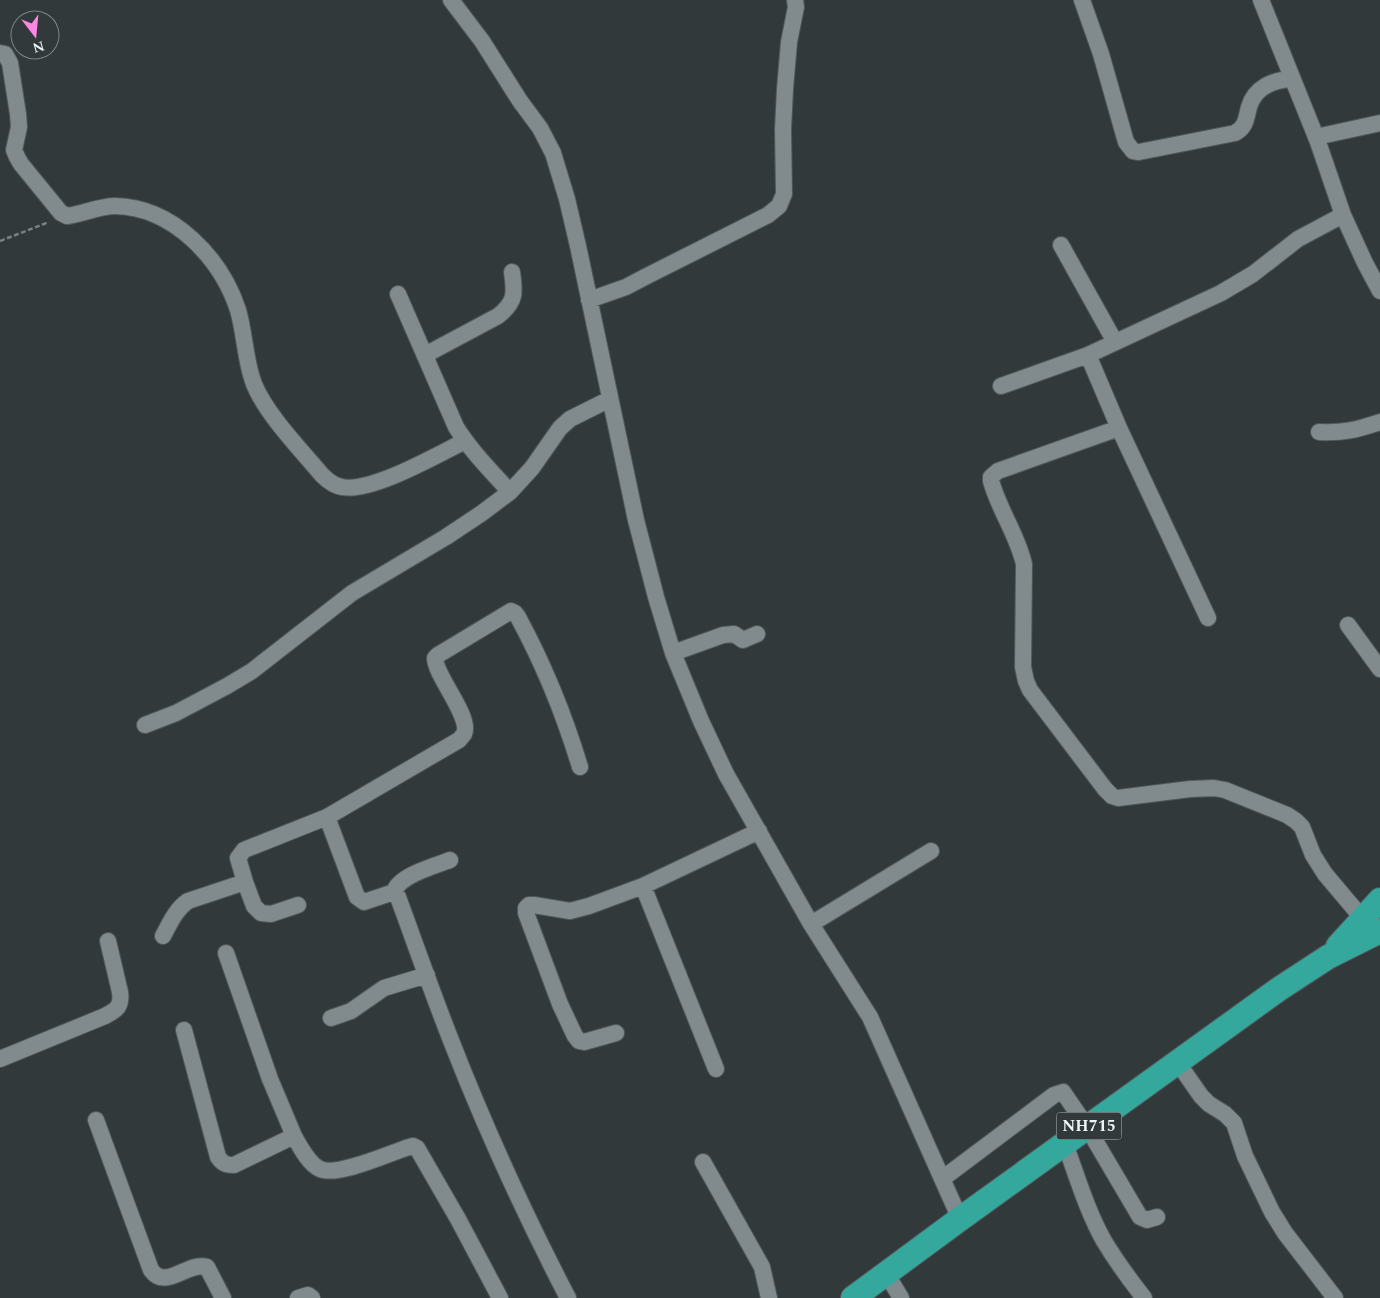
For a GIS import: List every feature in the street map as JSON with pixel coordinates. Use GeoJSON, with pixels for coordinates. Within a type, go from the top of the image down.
{"type":"FeatureCollection","features":[{"type":"Feature","properties":{"kind":"highway","name":"NH715"},"geometry":{"type":"LineString","coordinates":[[853,1298],[1087,1127],[1372,925],[1380,900]]}},
{"type":"Feature","properties":{"kind":"street"},"geometry":{"type":"LineString","coordinates":[[451,0],[482,41],[520,102],[540,128],[553,153],[569,208],[638,528],[673,654],[726,774],[811,924],[870,1016],[960,1219]]}},
{"type":"Feature","properties":{"kind":"street"},"geometry":{"type":"LineString","coordinates":[[589,300],[638,280],[768,215],[779,206],[784,194],[783,129],[785,89],[789,42],[796,7],[795,0]]}},
{"type":"Feature","properties":{"kind":"street"},"geometry":{"type":"LineString","coordinates":[[1082,0],[1101,54],[1126,142],[1133,151],[1139,152],[1234,134],[1241,130],[1245,124],[1253,97],[1261,89],[1272,82],[1292,79]]}},
{"type":"Feature","properties":{"kind":"street"},"geometry":{"type":"LineString","coordinates":[[1261,0],[1316,138],[1344,215],[1365,263],[1380,291]]}},
{"type":"Feature","properties":{"kind":"street"},"geometry":{"type":"LineString","coordinates":[[0,53],[5,54],[10,63],[18,114],[18,128],[7,147],[61,213],[67,216],[112,206],[130,207],[145,211],[167,222],[186,234],[203,249],[218,270],[237,308],[254,383],[261,398],[322,476],[331,483],[341,487],[351,488],[373,483],[400,473],[465,441]]}},
{"type":"Feature","properties":{"kind":"street"},"geometry":{"type":"LineString","coordinates":[[1316,138],[1380,123]]}},
{"type":"Feature","properties":{"kind":"street"},"geometry":{"type":"LineString","coordinates":[[1001,386],[1088,355],[1221,293],[1253,274],[1298,239],[1344,215]]}},
{"type":"Feature","properties":{"kind":"street"},"geometry":{"type":"LineString","coordinates":[[1061,245],[1116,342]]}},
{"type":"Feature","properties":{"kind":"street"},"geometry":{"type":"LineString","coordinates":[[425,355],[506,310],[513,300],[515,290],[512,272]]}},
{"type":"Feature","properties":{"kind":"street"},"geometry":{"type":"LineString","coordinates":[[398,294],[456,427],[465,441],[510,492]]}},
{"type":"Feature","properties":{"kind":"street"},"geometry":{"type":"LineString","coordinates":[[1088,355],[1119,428],[1208,618]]}},
{"type":"Feature","properties":{"kind":"street"},"geometry":{"type":"LineString","coordinates":[[145,725],[176,713],[252,671],[352,594],[446,537],[510,492],[532,468],[560,428],[579,413],[610,398]]}},
{"type":"Feature","properties":{"kind":"street"},"geometry":{"type":"LineString","coordinates":[[1319,432],[1340,433],[1354,431],[1380,422]]}},
{"type":"Feature","properties":{"kind":"street"},"geometry":{"type":"LineString","coordinates":[[1119,428],[998,471],[991,477],[992,486],[1005,518],[1021,549],[1024,564],[1023,667],[1030,690],[1112,796],[1125,798],[1190,789],[1214,788],[1233,793],[1296,821],[1302,827],[1313,855],[1326,874],[1372,925]]}},
{"type":"Feature","properties":{"kind":"street"},"geometry":{"type":"LineString","coordinates":[[298,905],[271,914],[261,913],[254,906],[238,858],[244,850],[327,817],[459,740],[464,734],[464,723],[436,667],[435,658],[511,611],[518,617],[543,665],[563,714],[580,767]]}},
{"type":"Feature","properties":{"kind":"street"},"geometry":{"type":"LineString","coordinates":[[1348,624],[1380,669]]}},
{"type":"Feature","properties":{"kind":"street"},"geometry":{"type":"LineString","coordinates":[[673,654],[724,634],[734,634],[743,640],[757,634]]}},
{"type":"Feature","properties":{"kind":"street"},"geometry":{"type":"LineString","coordinates":[[327,817],[357,897],[364,902],[394,892]]}},
{"type":"Feature","properties":{"kind":"street"},"geometry":{"type":"LineString","coordinates":[[616,1033],[584,1042],[574,1036],[540,952],[526,913],[526,908],[534,905],[570,910],[579,909],[643,886],[759,831]]}},
{"type":"Feature","properties":{"kind":"street"},"geometry":{"type":"LineString","coordinates":[[811,924],[931,851]]}},
{"type":"Feature","properties":{"kind":"street"},"geometry":{"type":"LineString","coordinates":[[450,860],[406,879],[395,886],[394,892],[398,897],[451,1042],[486,1125],[516,1193],[568,1298]]}},
{"type":"Feature","properties":{"kind":"street"},"geometry":{"type":"LineString","coordinates":[[163,936],[183,905],[246,882]]}},
{"type":"Feature","properties":{"kind":"street"},"geometry":{"type":"LineString","coordinates":[[643,886],[716,1069]]}},
{"type":"Feature","properties":{"kind":"street"},"geometry":{"type":"LineString","coordinates":[[0,1059],[105,1016],[118,1007],[121,1001],[120,992],[108,941]]}},
{"type":"Feature","properties":{"kind":"street"},"geometry":{"type":"LineString","coordinates":[[226,953],[270,1079],[294,1136],[312,1162],[320,1169],[329,1172],[351,1167],[413,1146],[417,1148],[500,1298]]}},
{"type":"Feature","properties":{"kind":"street"},"geometry":{"type":"LineString","coordinates":[[330,1018],[356,1008],[384,988],[427,975]]}},
{"type":"Feature","properties":{"kind":"street"},"geometry":{"type":"LineString","coordinates":[[184,1030],[218,1157],[222,1163],[234,1165],[294,1136]]}},
{"type":"Feature","properties":{"kind":"street"},"geometry":{"type":"LineString","coordinates":[[1178,1063],[1200,1096],[1234,1123],[1252,1173],[1272,1212],[1285,1233],[1335,1298]]}},
{"type":"Feature","properties":{"kind":"street"},"geometry":{"type":"LineString","coordinates":[[942,1179],[1059,1093],[1063,1092],[1087,1127],[1140,1217],[1147,1220],[1157,1217]]}},
{"type":"Feature","properties":{"kind":"street"},"geometry":{"type":"LineString","coordinates":[[96,1120],[151,1270],[155,1276],[168,1278],[194,1266],[201,1265],[207,1267],[223,1298]]}},
{"type":"Feature","properties":{"kind":"street"},"geometry":{"type":"LineString","coordinates":[[1065,1144],[1103,1240],[1144,1298]]}},
{"type":"Feature","properties":{"kind":"street"},"geometry":{"type":"LineString","coordinates":[[703,1162],[762,1267],[769,1298]]}},
{"type":"Feature","properties":{"kind":"street"},"geometry":{"type":"LineString","coordinates":[[886,1273],[901,1298]]}},
{"type":"Feature","properties":{"kind":"street"},"geometry":{"type":"LineString","coordinates":[[298,1298],[308,1295],[312,1298]]}},
{"type":"Feature","properties":{"kind":"path"},"geometry":{"type":"LineString","coordinates":[[0,241],[67,216]]}}]}
